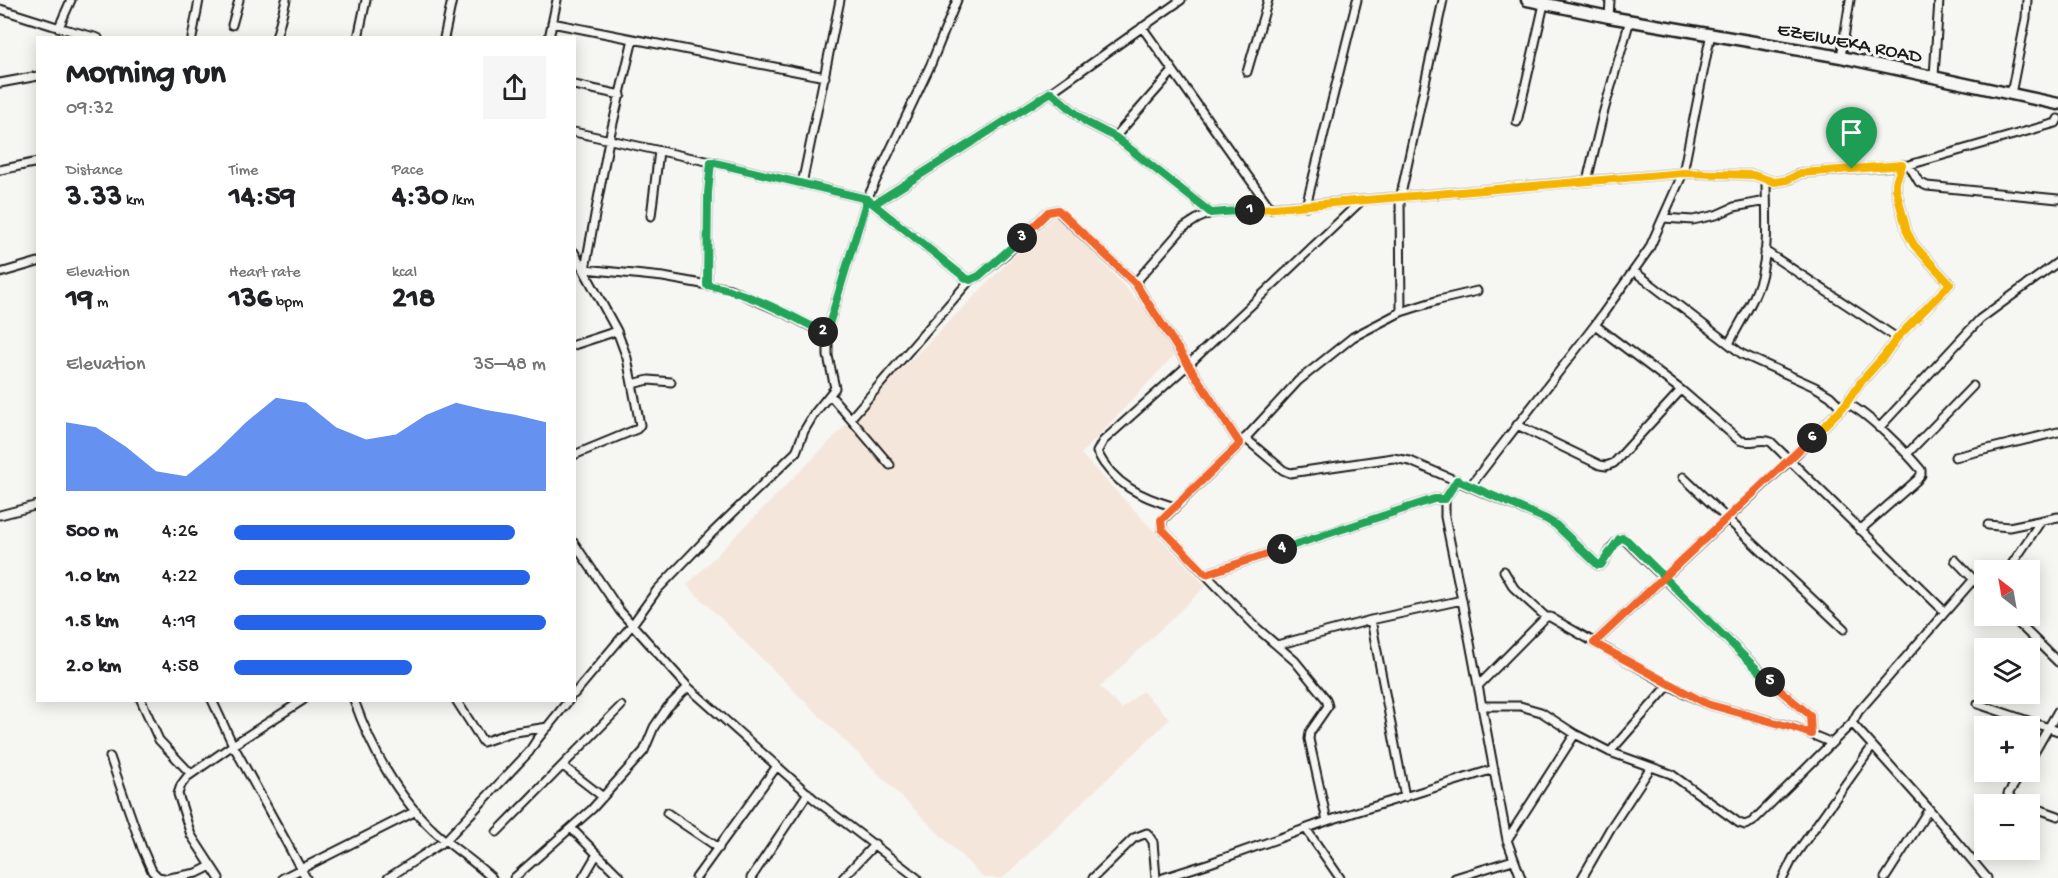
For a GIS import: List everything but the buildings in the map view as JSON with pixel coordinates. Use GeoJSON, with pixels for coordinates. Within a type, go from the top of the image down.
{"type":"FeatureCollection","features":[{"type":"Feature","properties":{"kind":"main road","name":"EZEIWEKA ROAD"},"geometry":{"type":"LineString","coordinates":[[1527,0],[1609,17],[1841,57],[2058,104]]}},
{"type":"Feature","properties":{"kind":"street"},"geometry":{"type":"LineString","coordinates":[[58,36],[58,27],[71,0]]}},
{"type":"Feature","properties":{"kind":"street"},"geometry":{"type":"LineString","coordinates":[[192,36],[199,0]]}},
{"type":"Feature","properties":{"kind":"street"},"geometry":{"type":"LineString","coordinates":[[232,25],[239,0]]}},
{"type":"Feature","properties":{"kind":"street"},"geometry":{"type":"LineString","coordinates":[[277,36],[286,0]]}},
{"type":"Feature","properties":{"kind":"street"},"geometry":{"type":"LineString","coordinates":[[358,36],[366,0]]}},
{"type":"Feature","properties":{"kind":"street"},"geometry":{"type":"LineString","coordinates":[[444,36],[453,0]]}},
{"type":"Feature","properties":{"kind":"street"},"geometry":{"type":"LineString","coordinates":[[549,36],[557,0]]}},
{"type":"Feature","properties":{"kind":"street"},"geometry":{"type":"LineString","coordinates":[[802,183],[840,0]]}},
{"type":"Feature","properties":{"kind":"street"},"geometry":{"type":"LineString","coordinates":[[576,692],[632,625],[657,590],[795,452],[814,414],[835,388],[828,356],[828,328],[870,202],[957,0]]}},
{"type":"Feature","properties":{"kind":"street"},"geometry":{"type":"LineString","coordinates":[[870,202],[1051,92],[1181,0]]}},
{"type":"Feature","properties":{"kind":"street"},"geometry":{"type":"LineString","coordinates":[[1247,72],[1268,0]]}},
{"type":"Feature","properties":{"kind":"street"},"geometry":{"type":"LineString","coordinates":[[1306,206],[1357,0]]}},
{"type":"Feature","properties":{"kind":"street"},"geometry":{"type":"LineString","coordinates":[[1401,312],[1400,199],[1443,0]]}},
{"type":"Feature","properties":{"kind":"street"},"geometry":{"type":"LineString","coordinates":[[1609,17],[1610,0]]}},
{"type":"Feature","properties":{"kind":"street"},"geometry":{"type":"LineString","coordinates":[[1841,57],[1850,0]]}},
{"type":"Feature","properties":{"kind":"street"},"geometry":{"type":"LineString","coordinates":[[1934,76],[1939,0]]}},
{"type":"Feature","properties":{"kind":"street"},"geometry":{"type":"LineString","coordinates":[[2011,94],[2026,18],[2027,0]]}},
{"type":"Feature","properties":{"kind":"street"},"geometry":{"type":"LineString","coordinates":[[1517,122],[1544,3]]}},
{"type":"Feature","properties":{"kind":"street"},"geometry":{"type":"LineString","coordinates":[[0,9],[91,36]]}},
{"type":"Feature","properties":{"kind":"street"},"geometry":{"type":"LineString","coordinates":[[1587,182],[1603,114],[1630,20]]}},
{"type":"Feature","properties":{"kind":"street"},"geometry":{"type":"LineString","coordinates":[[552,23],[825,77]]}},
{"type":"Feature","properties":{"kind":"street"},"geometry":{"type":"LineString","coordinates":[[1142,27],[1271,209]]}},
{"type":"Feature","properties":{"kind":"street"},"geometry":{"type":"LineString","coordinates":[[1471,486],[1595,325],[1650,249],[1683,173],[1711,33]]}},
{"type":"Feature","properties":{"kind":"street"},"geometry":{"type":"LineString","coordinates":[[585,268],[609,140],[633,39]]}},
{"type":"Feature","properties":{"kind":"street"},"geometry":{"type":"LineString","coordinates":[[1115,137],[1173,71]]}},
{"type":"Feature","properties":{"kind":"street"},"geometry":{"type":"LineString","coordinates":[[0,82],[36,76]]}},
{"type":"Feature","properties":{"kind":"street"},"geometry":{"type":"LineString","coordinates":[[576,85],[621,95]]}},
{"type":"Feature","properties":{"kind":"street"},"geometry":{"type":"LineString","coordinates":[[1051,92],[1086,122],[1115,137],[1211,213]]}},
{"type":"Feature","properties":{"kind":"street"},"geometry":{"type":"LineString","coordinates":[[1135,283],[1183,228],[1211,213],[1400,199],[1683,173],[1753,175],[1775,182],[1787,180],[1801,173],[1906,165],[2056,123],[2058,119]]}},
{"type":"Feature","properties":{"kind":"street"},"geometry":{"type":"LineString","coordinates":[[576,132],[802,183],[870,202],[970,280]]}},
{"type":"Feature","properties":{"kind":"street"},"geometry":{"type":"LineString","coordinates":[[651,216],[659,151]]}},
{"type":"Feature","properties":{"kind":"street"},"geometry":{"type":"LineString","coordinates":[[0,170],[36,162]]}},
{"type":"Feature","properties":{"kind":"street"},"geometry":{"type":"LineString","coordinates":[[707,285],[708,193],[711,162]]}},
{"type":"Feature","properties":{"kind":"street"},"geometry":{"type":"LineString","coordinates":[[1906,165],[1919,182],[1927,186],[2058,199]]}},
{"type":"Feature","properties":{"kind":"street"},"geometry":{"type":"LineString","coordinates":[[1594,643],[1790,460],[1843,407],[1897,338],[1950,284],[1914,245],[1907,232],[1896,189],[1896,182],[1906,165]]}},
{"type":"Feature","properties":{"kind":"street"},"geometry":{"type":"LineString","coordinates":[[1729,344],[1754,296],[1762,273],[1765,250],[1766,180]]}},
{"type":"Feature","properties":{"kind":"street"},"geometry":{"type":"LineString","coordinates":[[1663,218],[1693,220],[1716,215],[1734,207],[1766,201]]}},
{"type":"Feature","properties":{"kind":"street"},"geometry":{"type":"LineString","coordinates":[[1175,507],[1150,500],[1126,488],[1104,465],[1097,452],[1103,441],[1188,365],[1361,202]]}},
{"type":"Feature","properties":{"kind":"street"},"geometry":{"type":"LineString","coordinates":[[851,418],[970,280],[979,276],[1009,251],[1048,212],[1058,210],[1135,283],[1240,444]]}},
{"type":"Feature","properties":{"kind":"street"},"geometry":{"type":"LineString","coordinates":[[1765,250],[1897,338]]}},
{"type":"Feature","properties":{"kind":"street"},"geometry":{"type":"LineString","coordinates":[[576,255],[617,331],[627,358],[640,420],[637,429],[576,454]]}},
{"type":"Feature","properties":{"kind":"street"},"geometry":{"type":"LineString","coordinates":[[1879,428],[1980,319],[2058,262]]}},
{"type":"Feature","properties":{"kind":"street"},"geometry":{"type":"LineString","coordinates":[[0,273],[36,263]]}},
{"type":"Feature","properties":{"kind":"street"},"geometry":{"type":"LineString","coordinates":[[585,268],[663,277],[730,289],[828,335]]}},
{"type":"Feature","properties":{"kind":"street"},"geometry":{"type":"LineString","coordinates":[[1635,272],[1742,354],[1815,387],[1843,407]]}},
{"type":"Feature","properties":{"kind":"street"},"geometry":{"type":"LineString","coordinates":[[1327,821],[1309,740],[1310,732],[1328,706],[1326,699],[1296,661],[1258,629],[1162,529],[1161,520],[1240,444],[1298,381],[1353,337],[1401,312],[1477,291]]}},
{"type":"Feature","properties":{"kind":"street"},"geometry":{"type":"LineString","coordinates":[[1595,325],[1681,390],[1739,440],[1746,442],[1767,440],[1945,612]]}},
{"type":"Feature","properties":{"kind":"street"},"geometry":{"type":"LineString","coordinates":[[576,344],[617,331]]}},
{"type":"Feature","properties":{"kind":"street"},"geometry":{"type":"LineString","coordinates":[[632,384],[649,380],[671,382]]}},
{"type":"Feature","properties":{"kind":"street"},"geometry":{"type":"LineString","coordinates":[[1907,454],[1973,386]]}},
{"type":"Feature","properties":{"kind":"street"},"geometry":{"type":"LineString","coordinates":[[1517,425],[1606,466],[1614,464],[1681,390]]}},
{"type":"Feature","properties":{"kind":"street"},"geometry":{"type":"LineString","coordinates":[[830,394],[890,465]]}},
{"type":"Feature","properties":{"kind":"street"},"geometry":{"type":"LineString","coordinates":[[1843,407],[1852,405],[1907,454],[1921,470],[1921,475],[1860,530]]}},
{"type":"Feature","properties":{"kind":"street"},"geometry":{"type":"LineString","coordinates":[[1955,458],[2058,432]]}},
{"type":"Feature","properties":{"kind":"street"},"geometry":{"type":"LineString","coordinates":[[1245,438],[1283,470],[1290,473],[1400,458],[1471,486],[1556,525],[1598,565],[1605,561],[1616,542],[1623,538],[1776,688],[1810,715],[1811,734]]}},
{"type":"Feature","properties":{"kind":"street"},"geometry":{"type":"LineString","coordinates":[[1683,477],[1844,629]]}},
{"type":"Feature","properties":{"kind":"street"},"geometry":{"type":"LineString","coordinates":[[1457,480],[1445,499],[1444,517],[1479,686],[1507,840],[1521,878]]}},
{"type":"Feature","properties":{"kind":"street"},"geometry":{"type":"LineString","coordinates":[[1206,574],[1434,499],[1445,499]]}},
{"type":"Feature","properties":{"kind":"street"},"geometry":{"type":"LineString","coordinates":[[0,515],[36,506]]}},
{"type":"Feature","properties":{"kind":"street"},"geometry":{"type":"LineString","coordinates":[[1988,525],[2009,527],[2058,517]]}},
{"type":"Feature","properties":{"kind":"street"},"geometry":{"type":"LineString","coordinates":[[2015,560],[2041,521]]}},
{"type":"Feature","properties":{"kind":"street"},"geometry":{"type":"LineString","coordinates":[[576,547],[620,611],[688,687],[808,793],[918,878]]}},
{"type":"Feature","properties":{"kind":"street"},"geometry":{"type":"LineString","coordinates":[[1482,706],[1531,708],[1541,712],[1575,734],[1610,752],[1671,774],[1744,825],[1752,822],[1852,723],[1858,712],[1974,579],[1954,560]]}},
{"type":"Feature","properties":{"kind":"street"},"geometry":{"type":"LineString","coordinates":[[1504,571],[1514,588],[1546,617],[1550,617],[1669,685],[1707,704],[1791,727],[1832,743]]}},
{"type":"Feature","properties":{"kind":"street"},"geometry":{"type":"LineString","coordinates":[[1277,645],[1371,620],[1462,600]]}},
{"type":"Feature","properties":{"kind":"street"},"geometry":{"type":"LineString","coordinates":[[1479,686],[1546,617]]}},
{"type":"Feature","properties":{"kind":"street"},"geometry":{"type":"LineString","coordinates":[[1371,620],[1405,797]]}},
{"type":"Feature","properties":{"kind":"street"},"geometry":{"type":"LineString","coordinates":[[2021,626],[2058,662]]}},
{"type":"Feature","properties":{"kind":"street"},"geometry":{"type":"LineString","coordinates":[[1610,752],[1669,685]]}},
{"type":"Feature","properties":{"kind":"street"},"geometry":{"type":"LineString","coordinates":[[514,878],[603,797],[644,752],[654,727],[667,708],[688,687]]}},
{"type":"Feature","properties":{"kind":"street"},"geometry":{"type":"LineString","coordinates":[[142,702],[159,740],[191,774]]}},
{"type":"Feature","properties":{"kind":"street"},"geometry":{"type":"LineString","coordinates":[[213,702],[233,745],[306,878]]}},
{"type":"Feature","properties":{"kind":"street"},"geometry":{"type":"LineString","coordinates":[[219,878],[191,835],[178,794],[181,785],[191,774],[300,702]]}},
{"type":"Feature","properties":{"kind":"street"},"geometry":{"type":"LineString","coordinates":[[355,702],[381,759],[409,804],[446,840],[492,878]]}},
{"type":"Feature","properties":{"kind":"street"},"geometry":{"type":"LineString","coordinates":[[457,702],[483,742],[510,733],[548,727]]}},
{"type":"Feature","properties":{"kind":"street"},"geometry":{"type":"LineString","coordinates":[[388,878],[397,876],[446,840],[529,752],[567,702]]}},
{"type":"Feature","properties":{"kind":"street"},"geometry":{"type":"LineString","coordinates":[[1978,704],[2058,731]]}},
{"type":"Feature","properties":{"kind":"street"},"geometry":{"type":"LineString","coordinates":[[497,832],[621,706]]}},
{"type":"Feature","properties":{"kind":"street"},"geometry":{"type":"LineString","coordinates":[[2040,744],[2058,711]]}},
{"type":"Feature","properties":{"kind":"street"},"geometry":{"type":"LineString","coordinates":[[1852,723],[1987,878]]}},
{"type":"Feature","properties":{"kind":"street"},"geometry":{"type":"LineString","coordinates":[[1507,840],[1575,734]]}},
{"type":"Feature","properties":{"kind":"street"},"geometry":{"type":"LineString","coordinates":[[1783,878],[1792,858],[1872,747]]}},
{"type":"Feature","properties":{"kind":"street"},"geometry":{"type":"LineString","coordinates":[[110,757],[148,863],[158,877],[164,878]]}},
{"type":"Feature","properties":{"kind":"street"},"geometry":{"type":"LineString","coordinates":[[563,766],[603,797]]}},
{"type":"Feature","properties":{"kind":"street"},"geometry":{"type":"LineString","coordinates":[[696,878],[777,766]]}},
{"type":"Feature","properties":{"kind":"street"},"geometry":{"type":"LineString","coordinates":[[1582,878],[1610,829],[1651,767]]}},
{"type":"Feature","properties":{"kind":"street"},"geometry":{"type":"LineString","coordinates":[[1163,878],[1327,821],[1494,769]]}},
{"type":"Feature","properties":{"kind":"street"},"geometry":{"type":"LineString","coordinates":[[751,878],[808,793]]}},
{"type":"Feature","properties":{"kind":"street"},"geometry":{"type":"LineString","coordinates":[[1885,878],[1929,809]]}},
{"type":"Feature","properties":{"kind":"street"},"geometry":{"type":"LineString","coordinates":[[2040,810],[2058,816]]}},
{"type":"Feature","properties":{"kind":"street"},"geometry":{"type":"LineString","coordinates":[[283,878],[416,811]]}},
{"type":"Feature","properties":{"kind":"street"},"geometry":{"type":"LineString","coordinates":[[667,813],[718,848]]}},
{"type":"Feature","properties":{"kind":"street"},"geometry":{"type":"LineString","coordinates":[[571,828],[621,878]]}},
{"type":"Feature","properties":{"kind":"street"},"geometry":{"type":"LineString","coordinates":[[1306,829],[1340,878]]}},
{"type":"Feature","properties":{"kind":"street"},"geometry":{"type":"LineString","coordinates":[[1093,878],[1134,838],[1147,833],[1153,842],[1156,878]]}},
{"type":"Feature","properties":{"kind":"street"},"geometry":{"type":"LineString","coordinates":[[843,878],[875,844]]}},
{"type":"Feature","properties":{"kind":"street"},"geometry":{"type":"LineString","coordinates":[[583,878],[597,854]]}},
{"type":"Feature","properties":{"kind":"street"},"geometry":{"type":"LineString","coordinates":[[1455,878],[1513,860]]}},
{"type":"Feature","properties":{"kind":"street"},"geometry":{"type":"LineString","coordinates":[[169,878],[197,873],[211,866]]}},
{"type":"Feature","properties":{"kind":"shaded area"},"geometry":{"type":"Polygon","coordinates":[[[1057,213],[1181,348],[1081,454],[1206,586],[1100,687],[1122,709],[1142,691],[1170,719],[1003,878],[984,878],[687,585],[1057,213]]]}},
{"type":"Feature","properties":{"kind":"route"},"geometry":{"type":"LineString","coordinates":[[1852,169],[1801,173],[1787,180],[1775,182],[1753,175],[1683,173],[1400,199],[1211,213],[1115,137],[1086,122],[1051,92],[874,204],[867,199],[828,328],[828,335],[730,289],[707,285],[708,193],[711,162],[867,199],[970,280],[979,276],[1009,251],[1048,212],[1058,210],[1135,283],[1240,444],[1161,520],[1162,529],[1206,574],[1434,499],[1445,499],[1457,480],[1556,525],[1598,565],[1605,561],[1619,539],[1623,538],[1628,541],[1664,577],[1720,632],[1776,688],[1810,715],[1811,734],[1707,704],[1594,643],[1664,577],[1790,460],[1845,405],[1897,338],[1950,284],[1914,245],[1907,232],[1896,189],[1902,165],[1852,169]]}}]}
